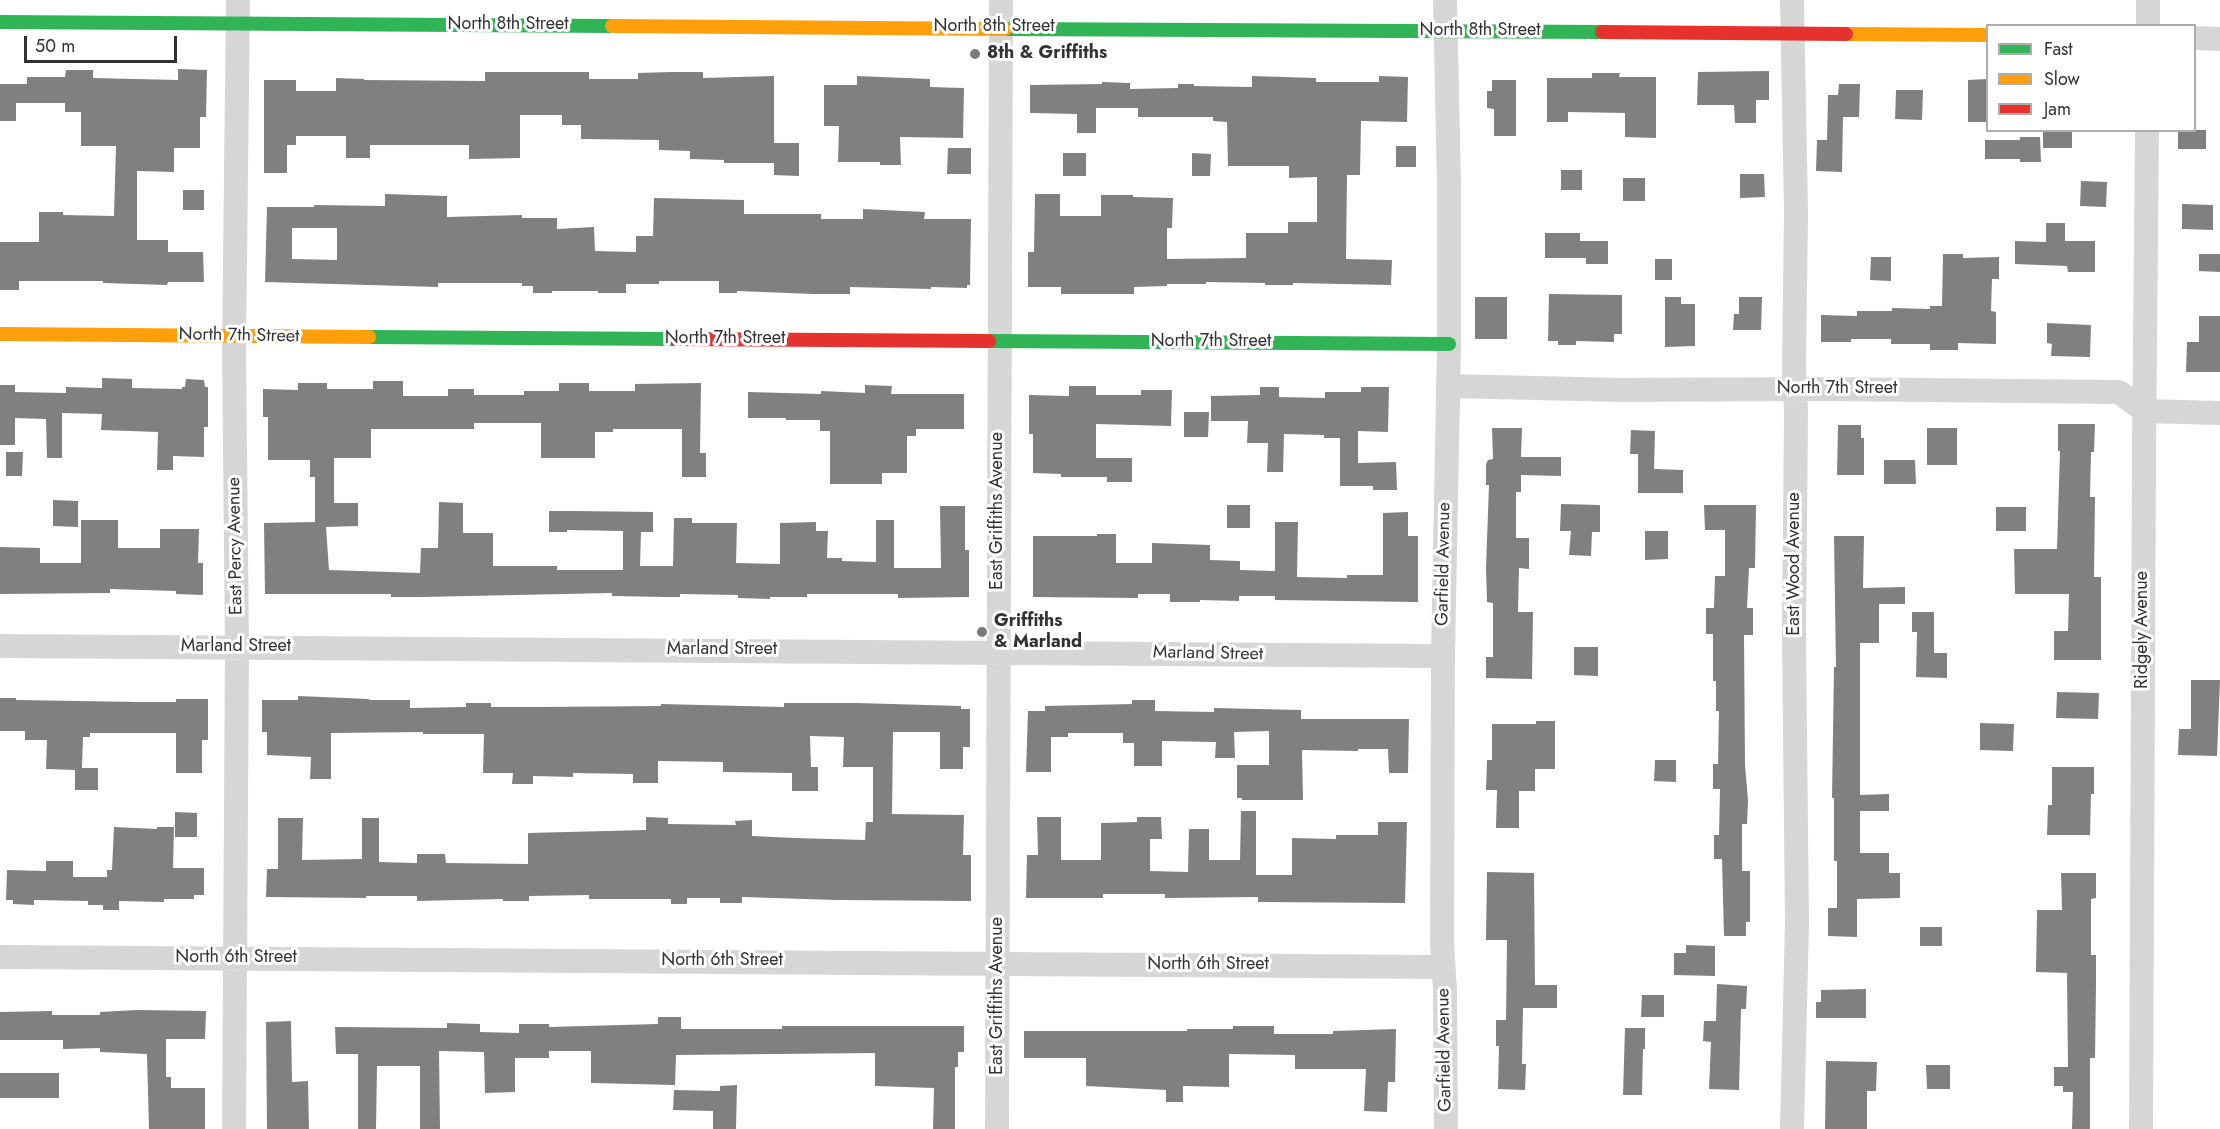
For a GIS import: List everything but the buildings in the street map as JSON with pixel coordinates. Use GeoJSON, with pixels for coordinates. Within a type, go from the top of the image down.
{"type":"FeatureCollection","features":[{"type":"Feature","properties":{"kind":"street","name":"East Griffiths Avenue"},"geometry":{"type":"LineString","coordinates":[[997,1129],[1000,0]]}},
{"type":"Feature","properties":{"kind":"street","name":"Garfield Avenue"},"geometry":{"type":"LineString","coordinates":[[1445,0],[1449,185],[1449,344],[1443,656],[1443,967],[1446,1129]]}},
{"type":"Feature","properties":{"kind":"street","name":"East Wood Avenue"},"geometry":{"type":"LineString","coordinates":[[1792,0],[1796,212],[1794,637],[1797,923],[1792,1129]]}},
{"type":"Feature","properties":{"kind":"street"},"geometry":{"type":"LineString","coordinates":[[2148,0],[2148,24]]}},
{"type":"Feature","properties":{"kind":"street","name":"North 8th Street"},"geometry":{"type":"LineString","coordinates":[[0,22],[238,12],[1001,27],[1986,35]]}},
{"type":"Feature","properties":{"kind":"street","name":"East Percy Avenue"},"geometry":{"type":"LineString","coordinates":[[234,1129],[237,647],[234,335],[238,12]]}},
{"type":"Feature","properties":{"kind":"street"},"geometry":{"type":"LineString","coordinates":[[2196,39],[2220,39]]}},
{"type":"Feature","properties":{"kind":"street","name":"Ridgely Avenue"},"geometry":{"type":"LineString","coordinates":[[2141,1129],[2147,132]]}},
{"type":"Feature","properties":{"kind":"street","name":"North 7th Street"},"geometry":{"type":"LineString","coordinates":[[0,334],[1449,344]]}},
{"type":"Feature","properties":{"kind":"street","name":"North 7th Street"},"geometry":{"type":"LineString","coordinates":[[1448,386],[1621,390],[2119,392],[2144,411]]}},
{"type":"Feature","properties":{"kind":"street"},"geometry":{"type":"LineString","coordinates":[[2144,411],[2220,413]]}},
{"type":"Feature","properties":{"kind":"street","name":"Marland Street"},"geometry":{"type":"LineString","coordinates":[[0,646],[1443,656]]}},
{"type":"Feature","properties":{"kind":"street","name":"North 6th Street"},"geometry":{"type":"LineString","coordinates":[[0,957],[1443,967]]}},
{"type":"Feature","properties":{"kind":"traffic: fast"},"geometry":{"type":"LineString","coordinates":[[0,22],[612,26]]}},
{"type":"Feature","properties":{"kind":"traffic: fast"},"geometry":{"type":"LineString","coordinates":[[1005,29],[1602,32]]}},
{"type":"Feature","properties":{"kind":"traffic: fast"},"geometry":{"type":"LineString","coordinates":[[369,337],[675,339]]}},
{"type":"Feature","properties":{"kind":"traffic: fast"},"geometry":{"type":"LineString","coordinates":[[989,341],[1449,344]]}},
{"type":"Feature","properties":{"kind":"traffic: slow"},"geometry":{"type":"LineString","coordinates":[[612,26],[1005,29]]}},
{"type":"Feature","properties":{"kind":"traffic: slow"},"geometry":{"type":"LineString","coordinates":[[1846,34],[1986,35]]}},
{"type":"Feature","properties":{"kind":"traffic: slow"},"geometry":{"type":"LineString","coordinates":[[0,334],[369,337]]}},
{"type":"Feature","properties":{"kind":"traffic: jam"},"geometry":{"type":"LineString","coordinates":[[1602,32],[1846,34]]}},
{"type":"Feature","properties":{"kind":"traffic: jam"},"geometry":{"type":"LineString","coordinates":[[675,339],[989,341]]}},
{"type":"Feature","properties":{"kind":"place","name":"8th & Griffiths"},"geometry":{"type":"Point","coordinates":[975,54]}},
{"type":"Feature","properties":{"kind":"place","name":"Griffiths & Marland"},"geometry":{"type":"Point","coordinates":[982,632]}}]}
